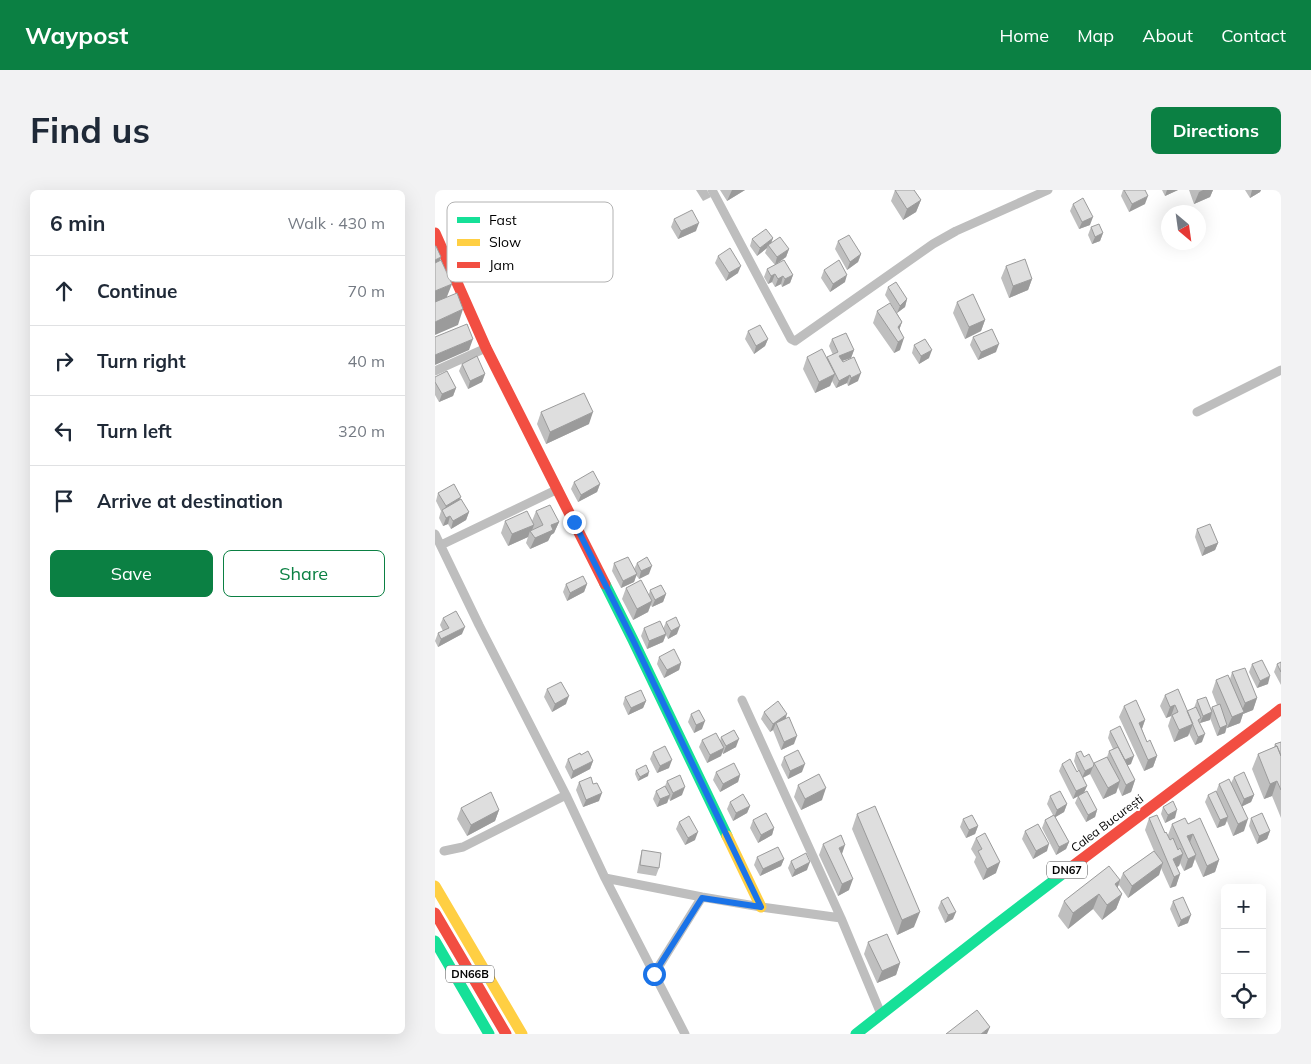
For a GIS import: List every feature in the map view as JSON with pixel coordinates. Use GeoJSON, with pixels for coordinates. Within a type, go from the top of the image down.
{"type":"FeatureCollection","features":[{"type":"Feature","properties":{"kind":"main road"},"geometry":{"type":"LineString","coordinates":[[435,233],[447,260]]}},
{"type":"Feature","properties":{"kind":"main road"},"geometry":{"type":"LineString","coordinates":[[457,282],[486,348],[633,640],[761,907]]}},
{"type":"Feature","properties":{"kind":"main road","name":"Calea București"},"geometry":{"type":"LineString","coordinates":[[856,1034],[1047,886],[1281,709]]}},
{"type":"Feature","properties":{"kind":"main road"},"geometry":{"type":"LineString","coordinates":[[435,886],[523,1034]]}},
{"type":"Feature","properties":{"kind":"main road","name":"DN66B"},"geometry":{"type":"LineString","coordinates":[[435,913],[506,1034]]}},
{"type":"Feature","properties":{"kind":"main road"},"geometry":{"type":"LineString","coordinates":[[435,941],[489,1034]]}},
{"type":"Feature","properties":{"kind":"street"},"geometry":{"type":"LineString","coordinates":[[711,190],[791,339],[795,341],[933,244],[956,231],[1049,190]]}},
{"type":"Feature","properties":{"kind":"street"},"geometry":{"type":"LineString","coordinates":[[435,371],[486,348]]}},
{"type":"Feature","properties":{"kind":"street"},"geometry":{"type":"LineString","coordinates":[[1197,412],[1281,370]]}},
{"type":"Feature","properties":{"kind":"street"},"geometry":{"type":"LineString","coordinates":[[441,545],[558,489]]}},
{"type":"Feature","properties":{"kind":"street"},"geometry":{"type":"LineString","coordinates":[[435,534],[566,795],[605,878],[685,1034]]}},
{"type":"Feature","properties":{"kind":"street"},"geometry":{"type":"LineString","coordinates":[[742,700],[841,918],[881,1014]]}},
{"type":"Feature","properties":{"kind":"street"},"geometry":{"type":"LineString","coordinates":[[443,851],[463,847],[566,795]]}},
{"type":"Feature","properties":{"kind":"street"},"geometry":{"type":"LineString","coordinates":[[605,878],[702,898],[841,918]]}},
{"type":"Feature","properties":{"kind":"street"},"geometry":{"type":"LineString","coordinates":[[654,974],[702,898]]}},
{"type":"Feature","properties":{"kind":"shaded area"},"geometry":{"type":"Polygon","coordinates":[[[696,190],[707,190],[711,197],[703,201],[696,190]]]}},
{"type":"Feature","properties":{"kind":"building"},"geometry":{"type":"Polygon","coordinates":[[[895,190],[914,190],[921,200],[907,209],[895,190]]]}},
{"type":"Feature","properties":{"kind":"building"},"geometry":{"type":"Polygon","coordinates":[[[1124,190],[1145,190],[1148,196],[1132,204],[1124,190]]]}},
{"type":"Feature","properties":{"kind":"building"},"geometry":{"type":"Polygon","coordinates":[[[1083,198],[1093,217],[1082,222],[1073,204],[1083,198]]]}},
{"type":"Feature","properties":{"kind":"building"},"geometry":{"type":"Polygon","coordinates":[[[692,210],[699,223],[681,231],[674,219],[692,210]]]}},
{"type":"Feature","properties":{"kind":"building"},"geometry":{"type":"Polygon","coordinates":[[[1099,224],[1103,233],[1095,237],[1091,227],[1099,224]]]}},
{"type":"Feature","properties":{"kind":"building"},"geometry":{"type":"Polygon","coordinates":[[[766,229],[773,238],[760,248],[752,239],[766,229]]]}},
{"type":"Feature","properties":{"kind":"building"},"geometry":{"type":"Polygon","coordinates":[[[849,235],[861,254],[850,262],[838,241],[849,235]]]}},
{"type":"Feature","properties":{"kind":"building"},"geometry":{"type":"Polygon","coordinates":[[[780,237],[789,249],[777,257],[768,245],[780,237]]]}},
{"type":"Feature","properties":{"kind":"building"},"geometry":{"type":"Polygon","coordinates":[[[435,246],[441,257],[435,260],[435,246]]]}},
{"type":"Feature","properties":{"kind":"building"},"geometry":{"type":"Polygon","coordinates":[[[730,248],[741,266],[729,273],[718,256],[730,248]]]}},
{"type":"Feature","properties":{"kind":"building"},"geometry":{"type":"Polygon","coordinates":[[[1025,259],[1032,279],[1013,286],[1006,266],[1025,259]]]}},
{"type":"Feature","properties":{"kind":"building"},"geometry":{"type":"Polygon","coordinates":[[[441,260],[447,273],[447,282],[451,282],[452,284],[435,291],[435,263],[441,260]]]}},
{"type":"Feature","properties":{"kind":"building"},"geometry":{"type":"Polygon","coordinates":[[[784,260],[793,275],[785,279],[783,276],[778,279],[775,274],[771,276],[767,269],[784,260]]]}},
{"type":"Feature","properties":{"kind":"building"},"geometry":{"type":"Polygon","coordinates":[[[839,260],[847,275],[833,284],[824,270],[839,260]]]}},
{"type":"Feature","properties":{"kind":"building"},"geometry":{"type":"Polygon","coordinates":[[[896,282],[907,299],[900,306],[888,287],[896,282]]]}},
{"type":"Feature","properties":{"kind":"building"},"geometry":{"type":"Polygon","coordinates":[[[457,293],[463,309],[435,322],[435,302],[457,293]]]}},
{"type":"Feature","properties":{"kind":"building"},"geometry":{"type":"Polygon","coordinates":[[[973,294],[985,320],[969,327],[957,302],[973,294]]]}},
{"type":"Feature","properties":{"kind":"building"},"geometry":{"type":"Polygon","coordinates":[[[890,303],[902,322],[898,327],[904,338],[898,342],[877,311],[890,303]]]}},
{"type":"Feature","properties":{"kind":"building"},"geometry":{"type":"Polygon","coordinates":[[[467,324],[473,339],[435,355],[435,337],[467,324]]]}},
{"type":"Feature","properties":{"kind":"building"},"geometry":{"type":"Polygon","coordinates":[[[760,325],[768,339],[756,346],[748,331],[760,325]]]}},
{"type":"Feature","properties":{"kind":"building"},"geometry":{"type":"Polygon","coordinates":[[[992,329],[999,344],[981,352],[973,337],[992,329]]]}},
{"type":"Feature","properties":{"kind":"building"},"geometry":{"type":"Polygon","coordinates":[[[846,333],[854,350],[839,356],[843,362],[854,357],[861,373],[851,378],[850,375],[839,381],[827,357],[838,352],[832,339],[846,333]]]}},
{"type":"Feature","properties":{"kind":"building"},"geometry":{"type":"Polygon","coordinates":[[[925,339],[932,350],[921,356],[914,345],[925,339]]]}},
{"type":"Feature","properties":{"kind":"building"},"geometry":{"type":"Polygon","coordinates":[[[822,349],[835,374],[819,382],[807,357],[822,349]]]}},
{"type":"Feature","properties":{"kind":"building"},"geometry":{"type":"Polygon","coordinates":[[[477,356],[485,374],[470,381],[462,364],[477,356]]]}},
{"type":"Feature","properties":{"kind":"building"},"geometry":{"type":"Polygon","coordinates":[[[447,371],[456,388],[442,394],[435,382],[435,377],[447,371]]]}},
{"type":"Feature","properties":{"kind":"building"},"geometry":{"type":"Polygon","coordinates":[[[584,393],[593,412],[550,432],[541,412],[584,393]]]}},
{"type":"Feature","properties":{"kind":"building"},"geometry":{"type":"Polygon","coordinates":[[[593,471],[600,484],[581,495],[574,482],[593,471]]]}},
{"type":"Feature","properties":{"kind":"building"},"geometry":{"type":"Polygon","coordinates":[[[454,484],[461,497],[446,506],[438,493],[454,484]]]}},
{"type":"Feature","properties":{"kind":"building"},"geometry":{"type":"Polygon","coordinates":[[[461,499],[469,512],[453,521],[450,516],[446,518],[442,510],[461,499]]]}},
{"type":"Feature","properties":{"kind":"building"},"geometry":{"type":"Polygon","coordinates":[[[550,505],[559,522],[551,525],[553,530],[535,538],[530,531],[543,525],[536,511],[550,505]]]}},
{"type":"Feature","properties":{"kind":"building"},"geometry":{"type":"Polygon","coordinates":[[[527,511],[534,525],[512,534],[505,521],[527,511]]]}},
{"type":"Feature","properties":{"kind":"building"},"geometry":{"type":"Polygon","coordinates":[[[1210,524],[1218,543],[1205,548],[1197,529],[1210,524]]]}},
{"type":"Feature","properties":{"kind":"building"},"geometry":{"type":"Polygon","coordinates":[[[628,557],[637,574],[623,581],[614,563],[628,557]]]}},
{"type":"Feature","properties":{"kind":"building"},"geometry":{"type":"Polygon","coordinates":[[[647,557],[652,566],[641,571],[637,563],[647,557]]]}},
{"type":"Feature","properties":{"kind":"building"},"geometry":{"type":"Polygon","coordinates":[[[583,576],[587,584],[570,593],[566,584],[583,576]]]}},
{"type":"Feature","properties":{"kind":"building"},"geometry":{"type":"Polygon","coordinates":[[[641,580],[652,601],[637,609],[626,588],[641,580]]]}},
{"type":"Feature","properties":{"kind":"building"},"geometry":{"type":"Polygon","coordinates":[[[661,585],[666,594],[655,600],[650,590],[661,585]]]}},
{"type":"Feature","properties":{"kind":"building"},"geometry":{"type":"Polygon","coordinates":[[[456,611],[465,627],[441,639],[438,633],[449,628],[443,618],[456,611]]]}},
{"type":"Feature","properties":{"kind":"building"},"geometry":{"type":"Polygon","coordinates":[[[676,617],[680,626],[671,631],[666,622],[676,617]]]}},
{"type":"Feature","properties":{"kind":"building"},"geometry":{"type":"Polygon","coordinates":[[[660,621],[666,634],[649,641],[644,628],[660,621]]]}},
{"type":"Feature","properties":{"kind":"building"},"geometry":{"type":"Polygon","coordinates":[[[674,649],[681,663],[667,670],[659,657],[674,649]]]}},
{"type":"Feature","properties":{"kind":"building"},"geometry":{"type":"Polygon","coordinates":[[[1262,660],[1270,676],[1260,681],[1252,664],[1262,660]]]}},
{"type":"Feature","properties":{"kind":"building"},"geometry":{"type":"Polygon","coordinates":[[[1281,662],[1281,672],[1277,664],[1281,662]]]}},
{"type":"Feature","properties":{"kind":"building"},"geometry":{"type":"Polygon","coordinates":[[[1245,668],[1257,698],[1245,703],[1232,672],[1245,668]]]}},
{"type":"Feature","properties":{"kind":"building"},"geometry":{"type":"Polygon","coordinates":[[[1228,675],[1244,712],[1232,717],[1216,680],[1228,675]]]}},
{"type":"Feature","properties":{"kind":"building"},"geometry":{"type":"Polygon","coordinates":[[[561,682],[569,696],[555,704],[547,689],[561,682]]]}},
{"type":"Feature","properties":{"kind":"building"},"geometry":{"type":"Polygon","coordinates":[[[1178,689],[1193,724],[1179,730],[1172,715],[1178,712],[1175,705],[1170,707],[1165,695],[1178,689]]]}},
{"type":"Feature","properties":{"kind":"building"},"geometry":{"type":"Polygon","coordinates":[[[641,690],[646,701],[631,708],[625,697],[641,690]]]}},
{"type":"Feature","properties":{"kind":"building"},"geometry":{"type":"Polygon","coordinates":[[[1206,697],[1212,712],[1203,716],[1197,700],[1206,697]]]}},
{"type":"Feature","properties":{"kind":"building"},"geometry":{"type":"Polygon","coordinates":[[[1136,700],[1145,720],[1139,723],[1147,742],[1150,740],[1157,756],[1148,760],[1124,706],[1136,700]]]}},
{"type":"Feature","properties":{"kind":"building"},"geometry":{"type":"Polygon","coordinates":[[[778,701],[787,714],[773,724],[764,712],[778,701]]]}},
{"type":"Feature","properties":{"kind":"building"},"geometry":{"type":"Polygon","coordinates":[[[1220,704],[1227,725],[1220,728],[1212,707],[1220,704]]]}},
{"type":"Feature","properties":{"kind":"building"},"geometry":{"type":"Polygon","coordinates":[[[1196,707],[1201,718],[1198,720],[1205,734],[1198,737],[1187,711],[1196,707]]]}},
{"type":"Feature","properties":{"kind":"building"},"geometry":{"type":"Polygon","coordinates":[[[699,710],[705,721],[696,725],[691,714],[699,710]]]}},
{"type":"Feature","properties":{"kind":"building"},"geometry":{"type":"Polygon","coordinates":[[[789,717],[797,736],[784,742],[776,723],[789,717]]]}},
{"type":"Feature","properties":{"kind":"building"},"geometry":{"type":"Polygon","coordinates":[[[1120,726],[1134,756],[1125,760],[1110,731],[1120,726]]]}},
{"type":"Feature","properties":{"kind":"building"},"geometry":{"type":"Polygon","coordinates":[[[734,730],[739,739],[726,746],[721,737],[734,730]]]}},
{"type":"Feature","properties":{"kind":"building"},"geometry":{"type":"Polygon","coordinates":[[[716,733],[724,748],[710,755],[702,740],[716,733]]]}},
{"type":"Feature","properties":{"kind":"building"},"geometry":{"type":"Polygon","coordinates":[[[1281,742],[1281,756],[1275,744],[1281,742]]]}},
{"type":"Feature","properties":{"kind":"building"},"geometry":{"type":"Polygon","coordinates":[[[665,746],[672,760],[660,766],[653,752],[665,746]]]}},
{"type":"Feature","properties":{"kind":"building"},"geometry":{"type":"Polygon","coordinates":[[[1277,746],[1281,756],[1281,790],[1277,781],[1270,784],[1258,754],[1277,746]]]}},
{"type":"Feature","properties":{"kind":"building"},"geometry":{"type":"Polygon","coordinates":[[[1118,747],[1135,780],[1126,785],[1109,751],[1118,747]]]}},
{"type":"Feature","properties":{"kind":"building"},"geometry":{"type":"Polygon","coordinates":[[[798,750],[805,764],[790,771],[784,757],[798,750]]]}},
{"type":"Feature","properties":{"kind":"building"},"geometry":{"type":"Polygon","coordinates":[[[588,751],[593,761],[573,771],[568,759],[588,751]]]}},
{"type":"Feature","properties":{"kind":"building"},"geometry":{"type":"Polygon","coordinates":[[[1081,751],[1084,757],[1089,754],[1094,764],[1093,767],[1085,771],[1076,753],[1081,751]]]}},
{"type":"Feature","properties":{"kind":"building"},"geometry":{"type":"Polygon","coordinates":[[[1107,757],[1120,781],[1108,788],[1094,763],[1107,757]]]}},
{"type":"Feature","properties":{"kind":"building"},"geometry":{"type":"Polygon","coordinates":[[[1070,759],[1077,772],[1079,770],[1087,786],[1076,791],[1062,764],[1070,759]]]}},
{"type":"Feature","properties":{"kind":"building"},"geometry":{"type":"Polygon","coordinates":[[[734,763],[740,775],[723,784],[716,772],[734,763]]]}},
{"type":"Feature","properties":{"kind":"building"},"geometry":{"type":"Polygon","coordinates":[[[646,765],[649,772],[640,777],[636,770],[646,765]]]}},
{"type":"Feature","properties":{"kind":"building"},"geometry":{"type":"Polygon","coordinates":[[[1244,772],[1254,795],[1244,799],[1234,777],[1244,772]]]}},
{"type":"Feature","properties":{"kind":"building"},"geometry":{"type":"Polygon","coordinates":[[[819,774],[826,788],[805,799],[798,785],[819,774]]]}},
{"type":"Feature","properties":{"kind":"building"},"geometry":{"type":"Polygon","coordinates":[[[680,775],[685,787],[673,793],[667,781],[680,775]]]}},
{"type":"Feature","properties":{"kind":"building"},"geometry":{"type":"Polygon","coordinates":[[[591,777],[593,784],[597,783],[602,793],[586,800],[579,782],[591,777]]]}},
{"type":"Feature","properties":{"kind":"building"},"geometry":{"type":"Polygon","coordinates":[[[1229,779],[1248,819],[1238,824],[1219,784],[1229,779]]]}},
{"type":"Feature","properties":{"kind":"building"},"geometry":{"type":"Polygon","coordinates":[[[665,786],[670,795],[660,799],[656,791],[665,786]]]}},
{"type":"Feature","properties":{"kind":"building"},"geometry":{"type":"Polygon","coordinates":[[[1060,791],[1067,804],[1057,810],[1050,796],[1060,791]]]}},
{"type":"Feature","properties":{"kind":"building"},"geometry":{"type":"Polygon","coordinates":[[[1087,791],[1097,810],[1088,815],[1078,796],[1087,791]]]}},
{"type":"Feature","properties":{"kind":"building"},"geometry":{"type":"Polygon","coordinates":[[[1216,791],[1228,817],[1220,820],[1208,795],[1216,791]]]}},
{"type":"Feature","properties":{"kind":"building"},"geometry":{"type":"Polygon","coordinates":[[[491,792],[499,810],[471,825],[461,808],[491,792]]]}},
{"type":"Feature","properties":{"kind":"building"},"geometry":{"type":"Polygon","coordinates":[[[743,794],[750,806],[736,813],[730,802],[743,794]]]}},
{"type":"Feature","properties":{"kind":"building"},"geometry":{"type":"Polygon","coordinates":[[[1173,801],[1177,810],[1168,815],[1163,807],[1173,801]]]}},
{"type":"Feature","properties":{"kind":"building"},"geometry":{"type":"Polygon","coordinates":[[[875,806],[920,912],[902,920],[857,814],[875,806]]]}},
{"type":"Feature","properties":{"kind":"building"},"geometry":{"type":"Polygon","coordinates":[[[766,813],[774,828],[761,835],[753,820],[766,813]]]}},
{"type":"Feature","properties":{"kind":"building"},"geometry":{"type":"Polygon","coordinates":[[[1262,813],[1270,831],[1259,836],[1251,818],[1262,813]]]}},
{"type":"Feature","properties":{"kind":"building"},"geometry":{"type":"Polygon","coordinates":[[[972,815],[978,826],[969,830],[963,819],[972,815]]]}},
{"type":"Feature","properties":{"kind":"building"},"geometry":{"type":"Polygon","coordinates":[[[1054,815],[1069,842],[1059,847],[1045,820],[1054,815]]]}},
{"type":"Feature","properties":{"kind":"building"},"geometry":{"type":"Polygon","coordinates":[[[1157,815],[1165,833],[1170,840],[1173,838],[1178,850],[1180,848],[1183,854],[1173,859],[1180,874],[1174,877],[1149,818],[1157,815]]]}},
{"type":"Feature","properties":{"kind":"building"},"geometry":{"type":"Polygon","coordinates":[[[689,816],[698,832],[688,838],[679,822],[689,816]]]}},
{"type":"Feature","properties":{"kind":"building"},"geometry":{"type":"Polygon","coordinates":[[[1185,818],[1188,824],[1200,818],[1219,860],[1207,866],[1193,834],[1187,836],[1196,855],[1188,859],[1172,824],[1185,818]]]}},
{"type":"Feature","properties":{"kind":"building"},"geometry":{"type":"Polygon","coordinates":[[[1038,824],[1049,844],[1036,851],[1025,831],[1038,824]]]}},
{"type":"Feature","properties":{"kind":"building"},"geometry":{"type":"Polygon","coordinates":[[[985,833],[1000,862],[987,869],[978,851],[982,849],[976,838],[985,833]]]}},
{"type":"Feature","properties":{"kind":"building"},"geometry":{"type":"Polygon","coordinates":[[[841,835],[845,845],[839,848],[853,879],[842,884],[823,844],[841,835]]]}},
{"type":"Feature","properties":{"kind":"building"},"geometry":{"type":"Polygon","coordinates":[[[778,847],[784,859],[763,869],[757,857],[778,847]]]}},
{"type":"Feature","properties":{"kind":"building"},"geometry":{"type":"Polygon","coordinates":[[[642,850],[661,853],[659,868],[640,865],[642,850]]]}},
{"type":"Feature","properties":{"kind":"building"},"geometry":{"type":"Polygon","coordinates":[[[1154,851],[1163,863],[1132,886],[1123,873],[1154,851]]]}},
{"type":"Feature","properties":{"kind":"building"},"geometry":{"type":"Polygon","coordinates":[[[806,853],[810,862],[795,870],[791,861],[806,853]]]}},
{"type":"Feature","properties":{"kind":"building"},"geometry":{"type":"Polygon","coordinates":[[[1109,866],[1120,880],[1115,884],[1122,894],[1107,905],[1099,894],[1073,913],[1064,901],[1109,866]]]}},
{"type":"Feature","properties":{"kind":"building"},"geometry":{"type":"Polygon","coordinates":[[[948,897],[956,912],[948,915],[941,901],[948,897]]]}},
{"type":"Feature","properties":{"kind":"building"},"geometry":{"type":"Polygon","coordinates":[[[1183,897],[1191,915],[1181,920],[1173,901],[1183,897]]]}},
{"type":"Feature","properties":{"kind":"building"},"geometry":{"type":"Polygon","coordinates":[[[887,934],[900,963],[882,971],[868,942],[887,934]]]}},
{"type":"Feature","properties":{"kind":"building"},"geometry":{"type":"Polygon","coordinates":[[[977,1010],[990,1027],[981,1034],[946,1034],[977,1010]]]}},
{"type":"Feature","properties":{"kind":"traffic: fast"},"geometry":{"type":"LineString","coordinates":[[605,584],[727,836]]}},
{"type":"Feature","properties":{"kind":"traffic: fast"},"geometry":{"type":"LineString","coordinates":[[856,1034],[1069,869]]}},
{"type":"Feature","properties":{"kind":"traffic: fast"},"geometry":{"type":"LineString","coordinates":[[435,941],[489,1034]]}},
{"type":"Feature","properties":{"kind":"traffic: slow"},"geometry":{"type":"LineString","coordinates":[[727,836],[761,907]]}},
{"type":"Feature","properties":{"kind":"traffic: slow"},"geometry":{"type":"LineString","coordinates":[[435,886],[522,1034]]}},
{"type":"Feature","properties":{"kind":"traffic: jam"},"geometry":{"type":"LineString","coordinates":[[435,233],[447,260]]}},
{"type":"Feature","properties":{"kind":"traffic: jam"},"geometry":{"type":"LineString","coordinates":[[457,282],[486,348],[605,584]]}},
{"type":"Feature","properties":{"kind":"traffic: jam"},"geometry":{"type":"LineString","coordinates":[[1069,869],[1281,709]]}},
{"type":"Feature","properties":{"kind":"traffic: jam"},"geometry":{"type":"LineString","coordinates":[[435,913],[506,1034]]}},
{"type":"Feature","properties":{"kind":"route"},"geometry":{"type":"LineString","coordinates":[[574,522],[633,640],[761,907],[702,898],[654,974]]}}]}
